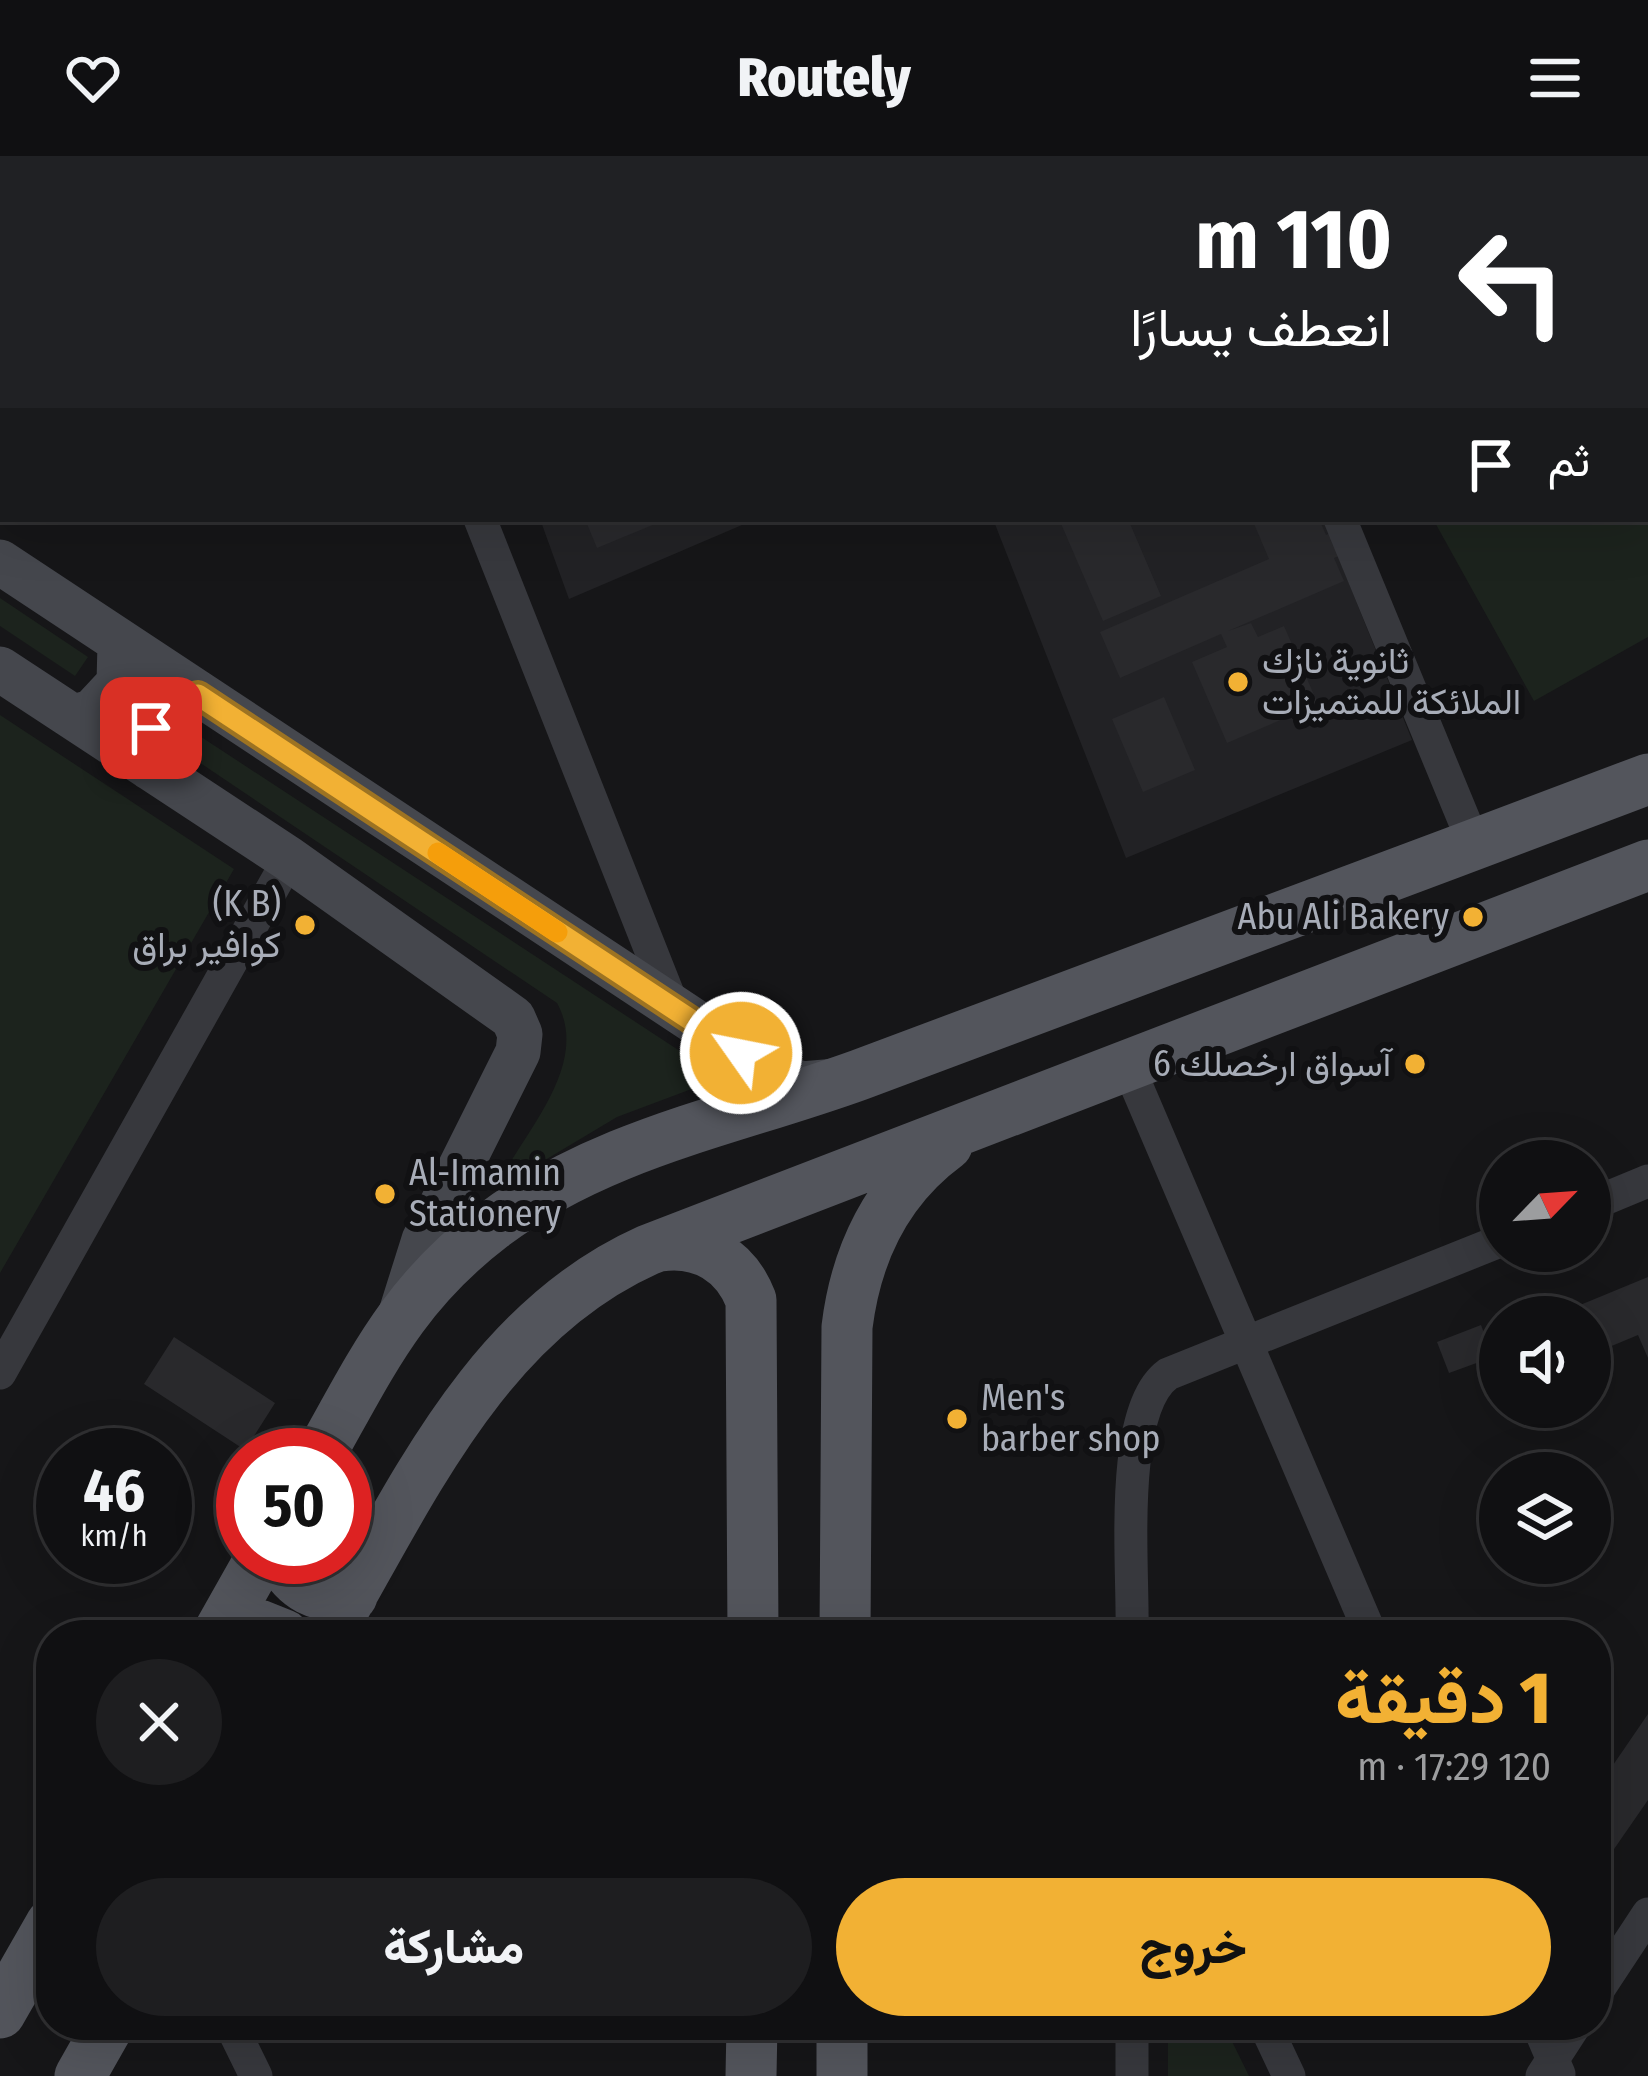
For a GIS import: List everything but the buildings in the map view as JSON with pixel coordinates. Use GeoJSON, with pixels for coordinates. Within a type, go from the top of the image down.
{"type":"FeatureCollection","features":[{"type":"Feature","properties":{"kind":"main road"},"geometry":{"type":"LineString","coordinates":[[0,562],[782,1079],[812,1085],[852,1078]]}},
{"type":"Feature","properties":{"kind":"main road"},"geometry":{"type":"LineString","coordinates":[[73,717],[92,712],[119,683],[120,643]]}},
{"type":"Feature","properties":{"kind":"main road"},"geometry":{"type":"LineString","coordinates":[[0,669],[506,1011],[520,1034],[514,1060],[424,1240],[401,1312],[335,1428]]}},
{"type":"Feature","properties":{"kind":"main road"},"geometry":{"type":"LineString","coordinates":[[150,768],[151,728],[178,700],[198,695]]}},
{"type":"Feature","properties":{"kind":"main road"},"geometry":{"type":"LineString","coordinates":[[401,1312],[491,1227],[583,1170],[654,1139],[852,1078],[1648,779]]}},
{"type":"Feature","properties":{"kind":"main road"},"geometry":{"type":"LineString","coordinates":[[301,1584],[328,1598],[340,1616],[436,1453],[511,1345],[588,1280],[648,1250],[1648,865]]}},
{"type":"Feature","properties":{"kind":"main road"},"geometry":{"type":"LineString","coordinates":[[845,1620],[847,1327],[854,1282],[869,1239],[907,1182],[940,1150],[978,1125]]}},
{"type":"Feature","properties":{"kind":"main road"},"geometry":{"type":"LineString","coordinates":[[648,1250],[679,1245],[710,1252],[735,1272],[751,1300],[753,1620]]}},
{"type":"Feature","properties":{"kind":"main road"},"geometry":{"type":"LineString","coordinates":[[227,1620],[246,1584]]}},
{"type":"Feature","properties":{"kind":"main road"},"geometry":{"type":"LineString","coordinates":[[0,2013],[36,1950]]}},
{"type":"Feature","properties":{"kind":"main road"},"geometry":{"type":"LineString","coordinates":[[80,2076],[101,2040]]}},
{"type":"Feature","properties":{"kind":"main road"},"geometry":{"type":"LineString","coordinates":[[752,2040],[752,2076]]}},
{"type":"Feature","properties":{"kind":"main road"},"geometry":{"type":"LineString","coordinates":[[842,2040],[842,2076]]}},
{"type":"Feature","properties":{"kind":"street"},"geometry":{"type":"LineString","coordinates":[[481,522],[674,1009]]}},
{"type":"Feature","properties":{"kind":"street"},"geometry":{"type":"LineString","coordinates":[[1341,522],[1474,844]]}},
{"type":"Feature","properties":{"kind":"street"},"geometry":{"type":"LineString","coordinates":[[0,1372],[289,860]]}},
{"type":"Feature","properties":{"kind":"street"},"geometry":{"type":"LineString","coordinates":[[1128,1066],[1365,1620]]}},
{"type":"Feature","properties":{"kind":"street"},"geometry":{"type":"LineString","coordinates":[[1611,1196],[1648,1181]]}},
{"type":"Feature","properties":{"kind":"street"},"geometry":{"type":"LineString","coordinates":[[1132,1620],[1137,1424],[1152,1385],[1168,1373],[1479,1249]]}},
{"type":"Feature","properties":{"kind":"street"},"geometry":{"type":"LineString","coordinates":[[1611,1970],[1648,1914]]}},
{"type":"Feature","properties":{"kind":"street"},"geometry":{"type":"LineString","coordinates":[[238,2040],[256,2076]]}},
{"type":"Feature","properties":{"kind":"street"},"geometry":{"type":"LineString","coordinates":[[1132,2040],[1132,2076]]}},
{"type":"Feature","properties":{"kind":"street"},"geometry":{"type":"LineString","coordinates":[[1272,2040],[1289,2076]]}},
{"type":"Feature","properties":{"kind":"street"},"geometry":{"type":"LineString","coordinates":[[1542,2040],[1551,2070]]}},
{"type":"Feature","properties":{"kind":"street"},"geometry":{"type":"LineString","coordinates":[[1551,2070],[1567,2040]]}},
{"type":"Feature","properties":{"kind":"shaded area"},"geometry":{"type":"Polygon","coordinates":[[[541,522],[749,522],[569,599],[541,522]]]}},
{"type":"Feature","properties":{"kind":"shaded area"},"geometry":{"type":"Polygon","coordinates":[[[994,522],[1324,522],[1412,740],[1126,858],[994,522]]]}},
{"type":"Feature","properties":{"kind":"shaded area"},"geometry":{"type":"Polygon","coordinates":[[[1435,522],[1648,522],[1648,637],[1534,701],[1435,522]]]}},
{"type":"Feature","properties":{"kind":"shaded area"},"geometry":{"type":"Polygon","coordinates":[[[0,598],[88,657],[75,676],[0,626],[0,598]]]}},
{"type":"Feature","properties":{"kind":"shaded area"},"geometry":{"type":"Polygon","coordinates":[[[0,715],[234,869],[0,1273],[0,715]]]}},
{"type":"Feature","properties":{"kind":"shaded area"},"geometry":{"type":"Polygon","coordinates":[[[183,725],[721,1078],[617,1117],[515,1178],[509,1176],[507,1168],[562,1067],[565,1024],[557,1003],[178,748],[168,738],[183,725]]]}},
{"type":"Feature","properties":{"kind":"shaded area"},"geometry":{"type":"Polygon","coordinates":[[[1168,2040],[1231,2040],[1249,2076],[1168,2076],[1168,2040]]]}},
{"type":"Feature","properties":{"kind":"slow traffic"},"geometry":{"type":"LineString","coordinates":[[438,853],[557,932]]}},
{"type":"Feature","properties":{"kind":"place","name":"ثانوية نازك الملائكة للمتميزات"},"geometry":{"type":"Point","coordinates":[1238,682]}},
{"type":"Feature","properties":{"kind":"place","name":"Abu Ali Bakery"},"geometry":{"type":"Point","coordinates":[1473,917]}},
{"type":"Feature","properties":{"kind":"place","name":"(K B) كوافير براق"},"geometry":{"type":"Point","coordinates":[305,925]}},
{"type":"Feature","properties":{"kind":"place","name":"6 آسواق ارخصلك"},"geometry":{"type":"Point","coordinates":[1415,1064]}},
{"type":"Feature","properties":{"kind":"place","name":"Al-Imamin Stationery"},"geometry":{"type":"Point","coordinates":[385,1194]}},
{"type":"Feature","properties":{"kind":"place","name":"Men's barber shop"},"geometry":{"type":"Point","coordinates":[957,1419]}},
{"type":"Feature","properties":{"kind":"route"},"geometry":{"type":"LineString","coordinates":[[151,728],[178,700],[198,695],[741,1053]]}}]}
